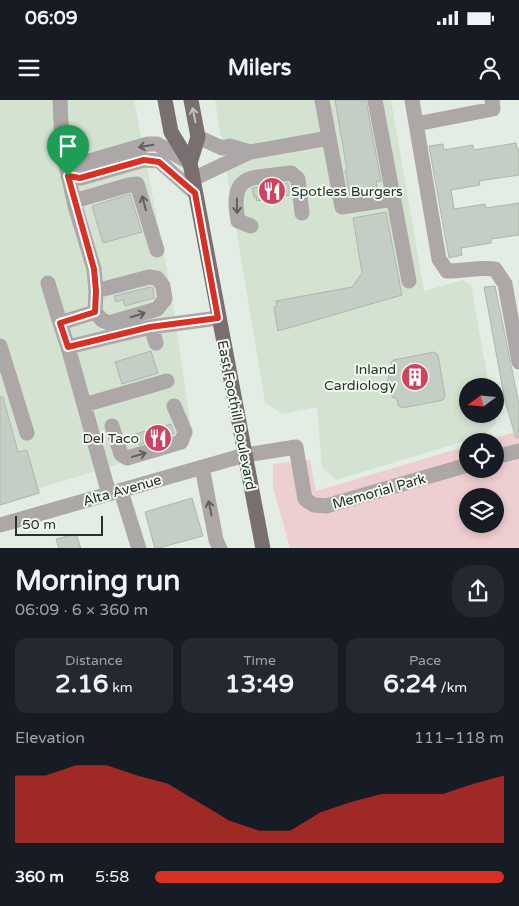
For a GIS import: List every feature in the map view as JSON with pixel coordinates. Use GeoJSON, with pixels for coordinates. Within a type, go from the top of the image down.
{"type":"FeatureCollection","features":[{"type":"Feature","properties":{"kind":"main road","name":"East Foothill Boulevard"},"geometry":{"type":"LineString","coordinates":[[165,100],[170,132],[190,163],[263,548]]}},
{"type":"Feature","properties":{"kind":"main road","name":"East Foothill Boulevard"},"geometry":{"type":"LineString","coordinates":[[190,163],[198,137],[191,100]]}},
{"type":"Feature","properties":{"kind":"street"},"geometry":{"type":"LineString","coordinates":[[60,100],[62,145],[68,176],[94,269],[95,312],[102,320],[109,324],[156,309],[165,299],[163,286],[157,278],[149,277],[96,291]]}},
{"type":"Feature","properties":{"kind":"street"},"geometry":{"type":"LineString","coordinates":[[322,100],[342,207],[393,199]]}},
{"type":"Feature","properties":{"kind":"street"},"geometry":{"type":"LineString","coordinates":[[375,100],[409,281]]}},
{"type":"Feature","properties":{"kind":"street"},"geometry":{"type":"LineString","coordinates":[[412,100],[439,259],[447,270],[481,267],[495,269],[505,284],[519,362]]}},
{"type":"Feature","properties":{"kind":"street"},"geometry":{"type":"LineString","coordinates":[[416,124],[493,109],[492,100]]}},
{"type":"Feature","properties":{"kind":"street"},"geometry":{"type":"LineString","coordinates":[[198,137],[222,148],[230,146],[250,152]]}},
{"type":"Feature","properties":{"kind":"street"},"geometry":{"type":"LineString","coordinates":[[68,176],[80,178],[144,160],[159,162],[194,186],[250,152],[329,138]]}},
{"type":"Feature","properties":{"kind":"street"},"geometry":{"type":"LineString","coordinates":[[68,176],[72,166],[148,144],[157,144],[190,163]]}},
{"type":"Feature","properties":{"kind":"street"},"geometry":{"type":"LineString","coordinates":[[251,226],[238,221],[235,205],[239,185],[245,180],[291,173],[298,179],[302,213]]}},
{"type":"Feature","properties":{"kind":"street"},"geometry":{"type":"LineString","coordinates":[[74,201],[137,184],[157,250]]}},
{"type":"Feature","properties":{"kind":"street"},"geometry":{"type":"LineString","coordinates":[[48,283],[84,405],[115,492],[138,548]]}},
{"type":"Feature","properties":{"kind":"street"},"geometry":{"type":"LineString","coordinates":[[60,323],[95,312]]}},
{"type":"Feature","properties":{"kind":"street"},"geometry":{"type":"LineString","coordinates":[[68,347],[150,327],[218,318]]}},
{"type":"Feature","properties":{"kind":"street"},"geometry":{"type":"LineString","coordinates":[[150,327],[156,343]]}},
{"type":"Feature","properties":{"kind":"street"},"geometry":{"type":"LineString","coordinates":[[0,346],[27,434]]}},
{"type":"Feature","properties":{"kind":"street"},"geometry":{"type":"LineString","coordinates":[[84,405],[167,381]]}},
{"type":"Feature","properties":{"kind":"street"},"geometry":{"type":"LineString","coordinates":[[112,426],[121,454],[127,458],[181,442],[185,432],[174,406]]}},
{"type":"Feature","properties":{"kind":"street","name":"Memorial Park"},"geometry":{"type":"LineString","coordinates":[[245,456],[296,447],[305,499],[314,505],[326,506],[459,468]]}},
{"type":"Feature","properties":{"kind":"street"},"geometry":{"type":"LineString","coordinates":[[504,454],[519,450]]}},
{"type":"Feature","properties":{"kind":"street","name":"Alta Avenue"},"geometry":{"type":"LineString","coordinates":[[0,526],[245,456]]}},
{"type":"Feature","properties":{"kind":"street"},"geometry":{"type":"LineString","coordinates":[[202,467],[216,540],[220,548]]}},
{"type":"Feature","properties":{"kind":"shaded area"},"geometry":{"type":"Polygon","coordinates":[[[0,100],[134,100],[172,297],[192,435],[188,443],[40,488],[40,494],[0,505],[0,100]]]}},
{"type":"Feature","properties":{"kind":"shaded area"},"geometry":{"type":"Polygon","coordinates":[[[215,100],[391,100],[424,291],[463,280],[471,285],[488,378],[459,378],[459,423],[496,423],[487,433],[459,433],[459,443],[336,480],[322,467],[317,407],[282,414],[265,403],[215,100]]]}},
{"type":"Feature","properties":{"kind":"shaded area"},"geometry":{"type":"Polygon","coordinates":[[[519,431],[519,548],[290,548],[273,487],[273,464],[310,460],[316,491],[459,448],[459,478],[504,478],[504,435],[519,431]]]}},
{"type":"Feature","properties":{"kind":"building"},"geometry":{"type":"Polygon","coordinates":[[[335,100],[366,100],[381,181],[376,182],[378,191],[350,196],[335,100]]]}},
{"type":"Feature","properties":{"kind":"building"},"geometry":{"type":"Polygon","coordinates":[[[516,143],[517,149],[519,148],[519,175],[479,181],[480,185],[451,190],[454,209],[485,204],[486,208],[519,203],[519,235],[491,239],[491,243],[461,248],[462,255],[449,258],[429,146],[443,144],[444,150],[473,145],[474,150],[516,143]]]}},
{"type":"Feature","properties":{"kind":"building","name":"Spotless Burgers"},"geometry":{"type":"Polygon","coordinates":[[[288,183],[290,195],[257,201],[256,197],[254,197],[252,188],[288,183]]]}},
{"type":"Feature","properties":{"kind":"building"},"geometry":{"type":"Polygon","coordinates":[[[130,194],[142,232],[103,243],[92,206],[130,194]]]}},
{"type":"Feature","properties":{"kind":"building"},"geometry":{"type":"Polygon","coordinates":[[[386,212],[402,295],[278,331],[274,307],[277,306],[276,301],[352,287],[362,273],[353,218],[386,212]]]}},
{"type":"Feature","properties":{"kind":"building"},"geometry":{"type":"Polygon","coordinates":[[[495,286],[519,404],[519,437],[516,438],[505,401],[504,378],[501,378],[484,287],[495,286]]]}},
{"type":"Feature","properties":{"kind":"building"},"geometry":{"type":"Polygon","coordinates":[[[150,287],[153,288],[154,298],[125,306],[123,300],[116,302],[114,296],[150,287]]]}},
{"type":"Feature","properties":{"kind":"building"},"geometry":{"type":"Polygon","coordinates":[[[151,351],[158,373],[122,384],[115,362],[151,351]]]}},
{"type":"Feature","properties":{"kind":"building","name":"Inland Cardiology"},"geometry":{"type":"Polygon","coordinates":[[[434,352],[438,355],[445,396],[443,400],[402,408],[398,405],[397,399],[392,397],[391,392],[385,386],[389,377],[388,373],[392,369],[391,362],[434,352]]]}},
{"type":"Feature","properties":{"kind":"building"},"geometry":{"type":"Polygon","coordinates":[[[0,397],[3,397],[18,452],[27,450],[39,493],[0,505],[0,397]]]}},
{"type":"Feature","properties":{"kind":"building"},"geometry":{"type":"Polygon","coordinates":[[[171,424],[174,434],[139,445],[135,434],[171,424]]]}},
{"type":"Feature","properties":{"kind":"building"},"geometry":{"type":"Polygon","coordinates":[[[192,498],[203,536],[155,548],[145,512],[192,498]]]}},
{"type":"Feature","properties":{"kind":"building"},"geometry":{"type":"Polygon","coordinates":[[[76,534],[81,548],[59,548],[56,539],[76,534]]]}},
{"type":"Feature","properties":{"kind":"place","name":"Spotless Burgers"},"geometry":{"type":"Point","coordinates":[272,191]}},
{"type":"Feature","properties":{"kind":"place","name":"Inland Cardiology"},"geometry":{"type":"Point","coordinates":[415,377]}},
{"type":"Feature","properties":{"kind":"place","name":"Del Taco"},"geometry":{"type":"Point","coordinates":[158,438]}},
{"type":"Feature","properties":{"kind":"route"},"geometry":{"type":"LineString","coordinates":[[144,160],[159,162],[195,193],[218,318],[150,327],[68,347],[60,323],[95,312],[96,291],[94,269],[86,236],[75,206],[68,176],[80,178],[144,160]]}}]}
